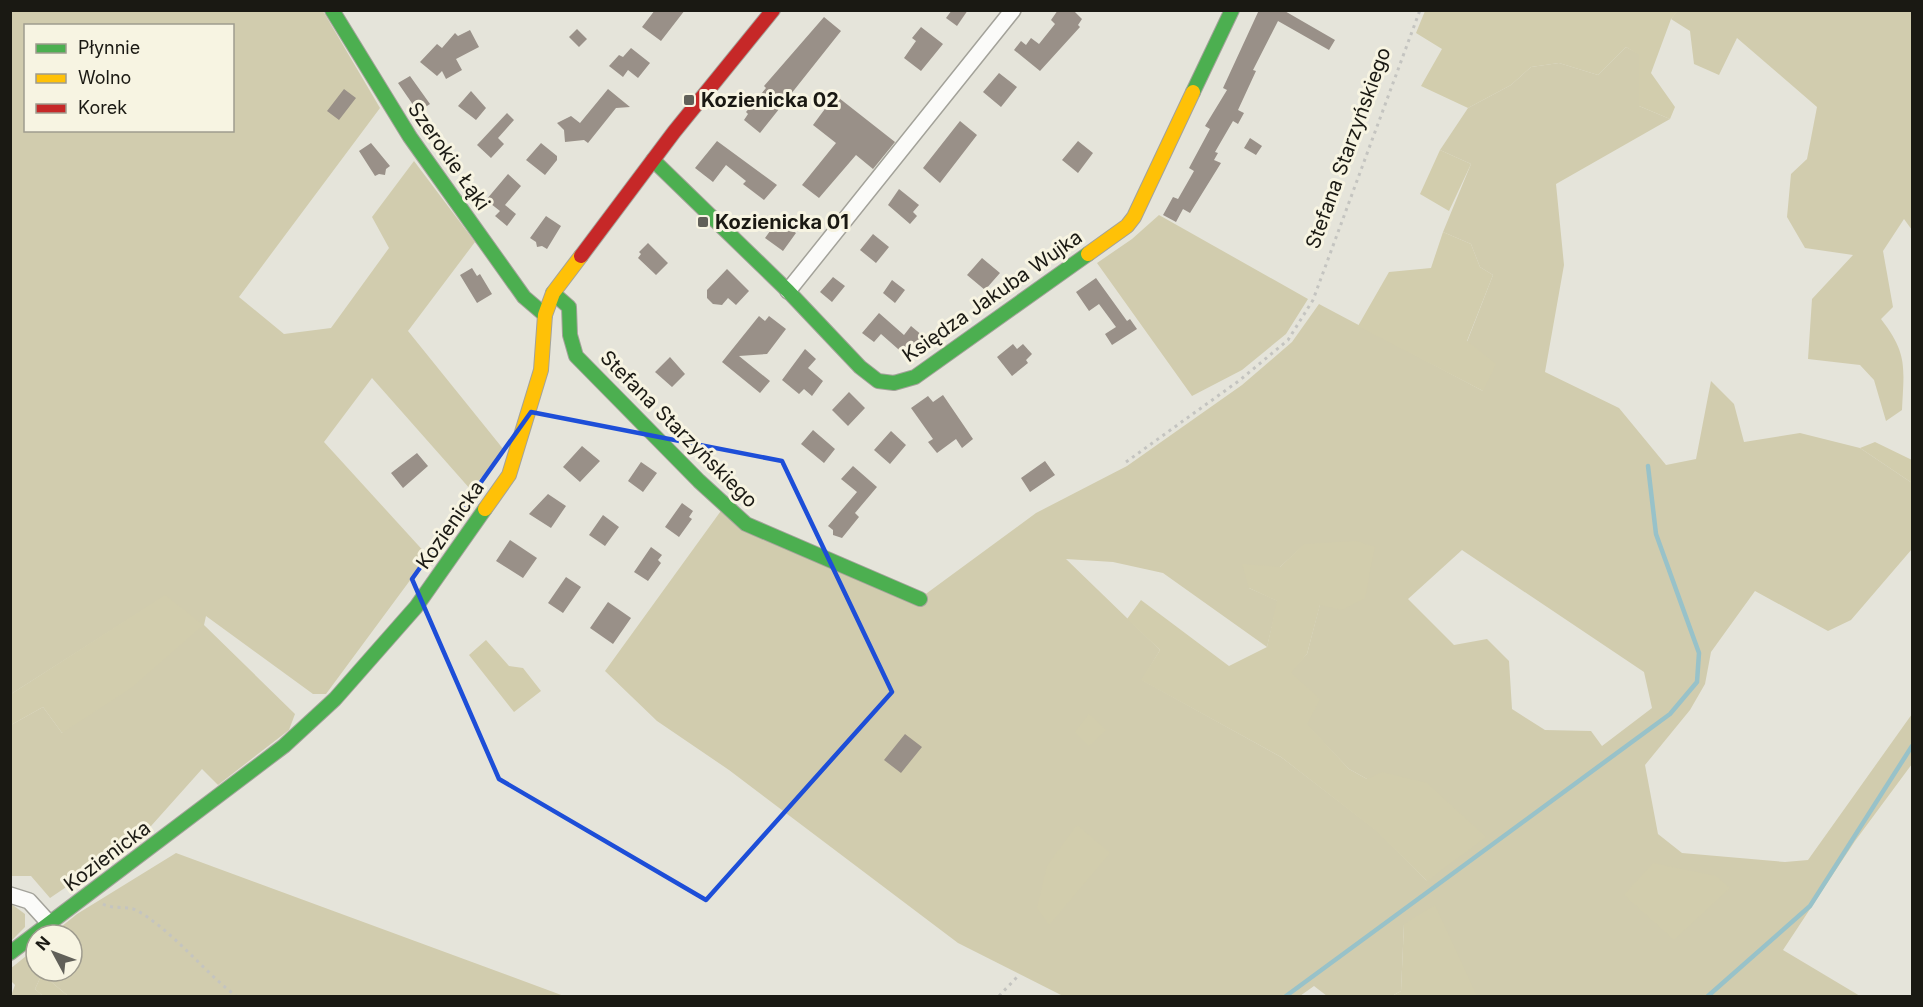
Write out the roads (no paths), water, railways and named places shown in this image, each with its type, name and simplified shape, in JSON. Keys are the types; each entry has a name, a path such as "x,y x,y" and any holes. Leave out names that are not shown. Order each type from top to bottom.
{"street":[{"name":"Szerokie Łąki","path":"332,10 410,137 524,297 545,315"},
{"name":"Kozienicka","path":"50,923 284,746 335,699 416,607 509,475 541,370 545,315 553,293 652,160 773,10"},
{"path":"788,291 1013,10"},
{"name":"Księdza Jakuba Wujka","path":"652,160 788,291 860,367 878,381 894,383 915,377 1127,226 1134,217 1232,10"},
{"name":"Stefana Starzyńskiego","path":"553,293 569,307 570,335 576,356 699,481 741,520 920,599"},
{"path":"10,895 30,901 50,923"},
{"name":"Kozienicka","path":"10,953 24,942"}],"waterway":[{"path":"1286,996 1670,714 1697,682 1699,653 1656,534 1648,466"},
{"path":"1708,996 1810,906 1912,746"}],"place":[{"name":"Kozienicka 02","path":"689,100"},
{"name":"Kozienicka 01","path":"703,222"}]}
